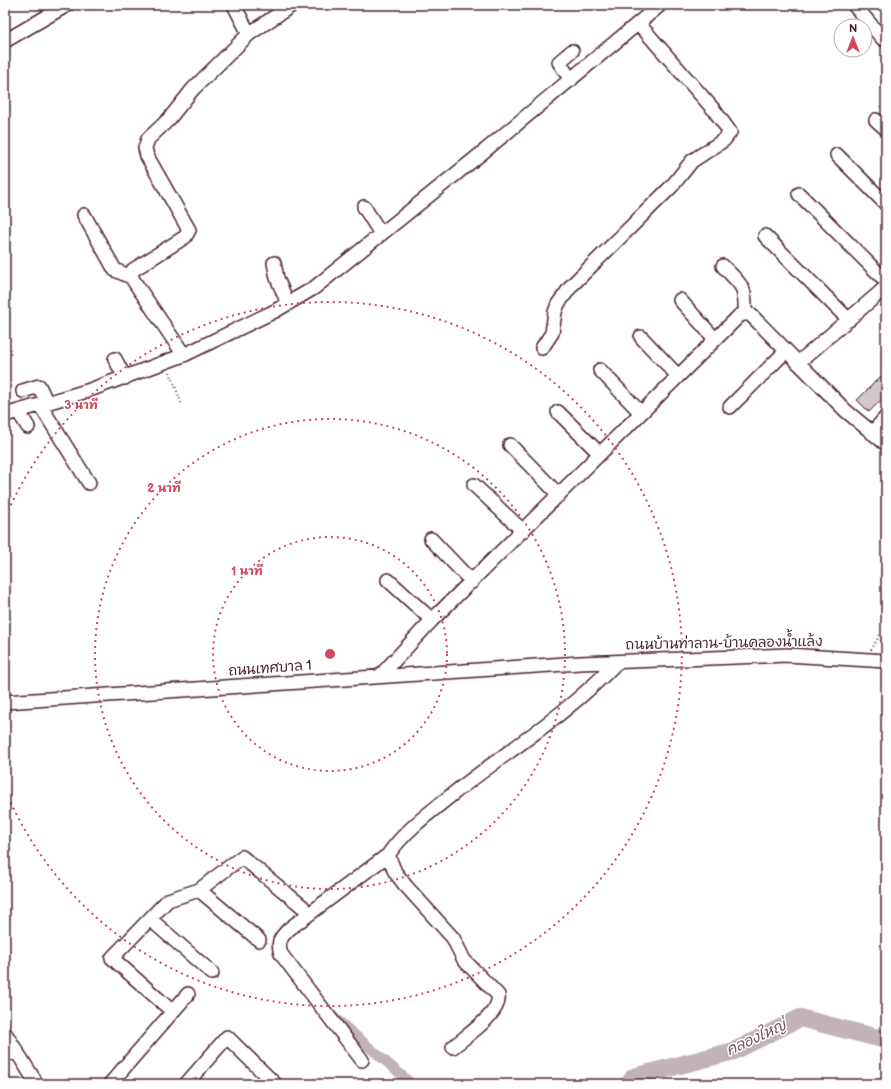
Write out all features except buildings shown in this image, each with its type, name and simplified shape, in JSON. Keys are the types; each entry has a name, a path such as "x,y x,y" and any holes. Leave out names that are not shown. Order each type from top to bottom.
{"street":[{"path":"5,41 67,5"},
{"path":"234,5 249,34"},
{"path":"131,277 133,270 185,237 189,230 147,156 145,148 148,139 169,119 193,89 249,34 292,5"},
{"path":"5,415 125,378 167,362 288,304 314,288 571,80 660,5"},
{"path":"854,5 883,39"},
{"path":"542,348 552,333 555,312 568,290 672,186 692,161 724,140 730,132 714,110 639,24"},
{"path":"571,80 558,62 572,51"},
{"path":"876,120 886,130"},
{"path":"838,155 886,204"},
{"path":"799,194 886,281"},
{"path":"364,207 381,234"},
{"path":"84,215 115,270 131,277 184,355"},
{"path":"765,236 849,320"},
{"path":"274,263 277,278 288,304"},
{"path":"723,266 743,288 746,294 745,313"},
{"path":"798,364 886,287"},
{"path":"680,300 715,339"},
{"path":"380,676 432,620 472,582 715,339 739,316 745,313 751,315 834,400 886,444"},
{"path":"641,337 678,376"},
{"path":"730,408 786,351"},
{"path":"115,359 125,378"},
{"path":"600,370 641,413"},
{"path":"22,391 38,386 43,404 89,483"},
{"path":"18,411 28,427"},
{"path":"558,412 600,454"},
{"path":"872,433 886,417"},
{"path":"510,445 559,495"},
{"path":"474,486 523,531"},
{"path":"431,539 472,582"},
{"path":"388,580 432,620"},
{"name":"ถนนบ้านท่าลาน-บ้านคลองน้ำแล้ง","path":"614,662 787,655 886,661"},
{"path":"362,1060 282,954 278,945 280,939 289,929 388,855 404,835 438,806 592,688 614,662"},
{"name":"ถนนเทศบาล 1","path":"5,702 380,676 614,662"},
{"path":"388,855 395,872 453,938 464,960 498,994 499,999 494,1012 453,1047"},
{"path":"173,1012 112,958 168,900 199,890 242,857 303,906"},
{"path":"199,890 259,940"},
{"path":"150,919 212,973"},
{"path":"110,1084 188,994"},
{"path":"5,1033 11,1053 37,1084"},
{"path":"186,1084 227,1037 267,1081"}],"path":[{"path":"167,362 182,405"},
{"path":"865,659 880,635"}],"waterway":[{"path":"333,1016 412,1084"},
{"name":"คลองใหญ่","path":"629,1084 634,1077 734,1051 800,1018 886,1040"}]}
